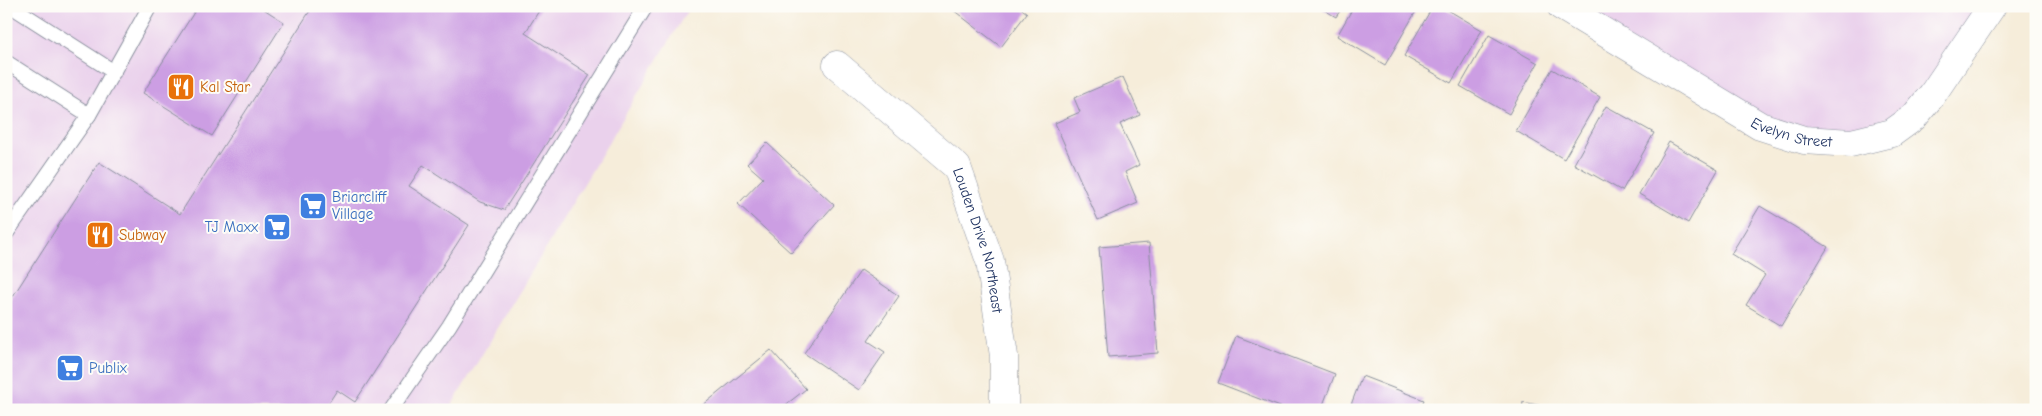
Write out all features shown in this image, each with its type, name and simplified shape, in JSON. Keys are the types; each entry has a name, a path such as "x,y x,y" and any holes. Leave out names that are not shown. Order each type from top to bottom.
{"street":[{"name":"Evelyn Street","path":"1561,6 1760,126 1804,140 1851,142 1892,133 1914,117 1932,96 1992,6"},
{"name":"Louden Drive Northeast","path":"837,65 957,167 990,261 1004,356 1004,410"}],"lane":[{"path":"11,6 114,72"},
{"path":"6,234 90,115 150,6"},
{"path":"391,410 449,326 646,6"},
{"path":"6,62 90,115"}],"shaded area":[{"name":"Briarcliff Village","path":"6,6 690,6 449,410 6,410"},
{"path":"1561,6 1985,6 1905,114 1795,144"}],"building":[{"path":"198,6 259,6 284,22 212,136 143,93"},
{"name":"Briarcliff Village","path":"313,6 542,6 525,33 590,75 504,210 480,202 423,165 409,186 469,225 355,402 337,390 324,410 6,410 6,307 99,162 180,214"},
{"path":"948,6 1018,6 1027,13 1001,47"},
{"path":"1318,6 1343,6 1336,17"},
{"path":"1354,6 1419,6 1385,65 1337,36"},
{"path":"1433,6 1441,6 1482,30 1451,83 1404,56"},
{"path":"1489,35 1538,63 1509,114 1460,86"},
{"path":"1552,69 1600,97 1564,159 1516,131"},
{"path":"1123,77 1140,115 1120,124 1139,165 1125,172 1138,203 1098,220 1055,123 1080,112 1074,98"},
{"path":"1606,106 1654,133 1622,191 1574,164"},
{"path":"1669,142 1718,170 1688,223 1639,194"},
{"path":"767,143 834,205 791,253 738,204 763,178 747,164"},
{"path":"1760,206 1828,247 1781,326 1746,305 1765,275 1731,254"},
{"path":"1149,243 1158,353 1108,357 1099,247"},
{"path":"861,270 899,296 868,341 885,352 859,390 804,353"},
{"path":"1236,336 1335,374 1321,410 1288,410 1218,383"},
{"path":"771,350 806,389 779,410 697,410"},
{"path":"1362,376 1424,400 1421,407 1426,410 1349,410"},
{"path":"1523,402 1557,409 1557,410 1522,410"}],"place":[{"name":"Kal Star","path":"181,87"},
{"name":"Briarcliff Village","path":"313,206"},
{"name":"TJ Maxx","path":"277,227"},
{"name":"Subway","path":"100,235"},
{"name":"Publix","path":"70,368"}]}
